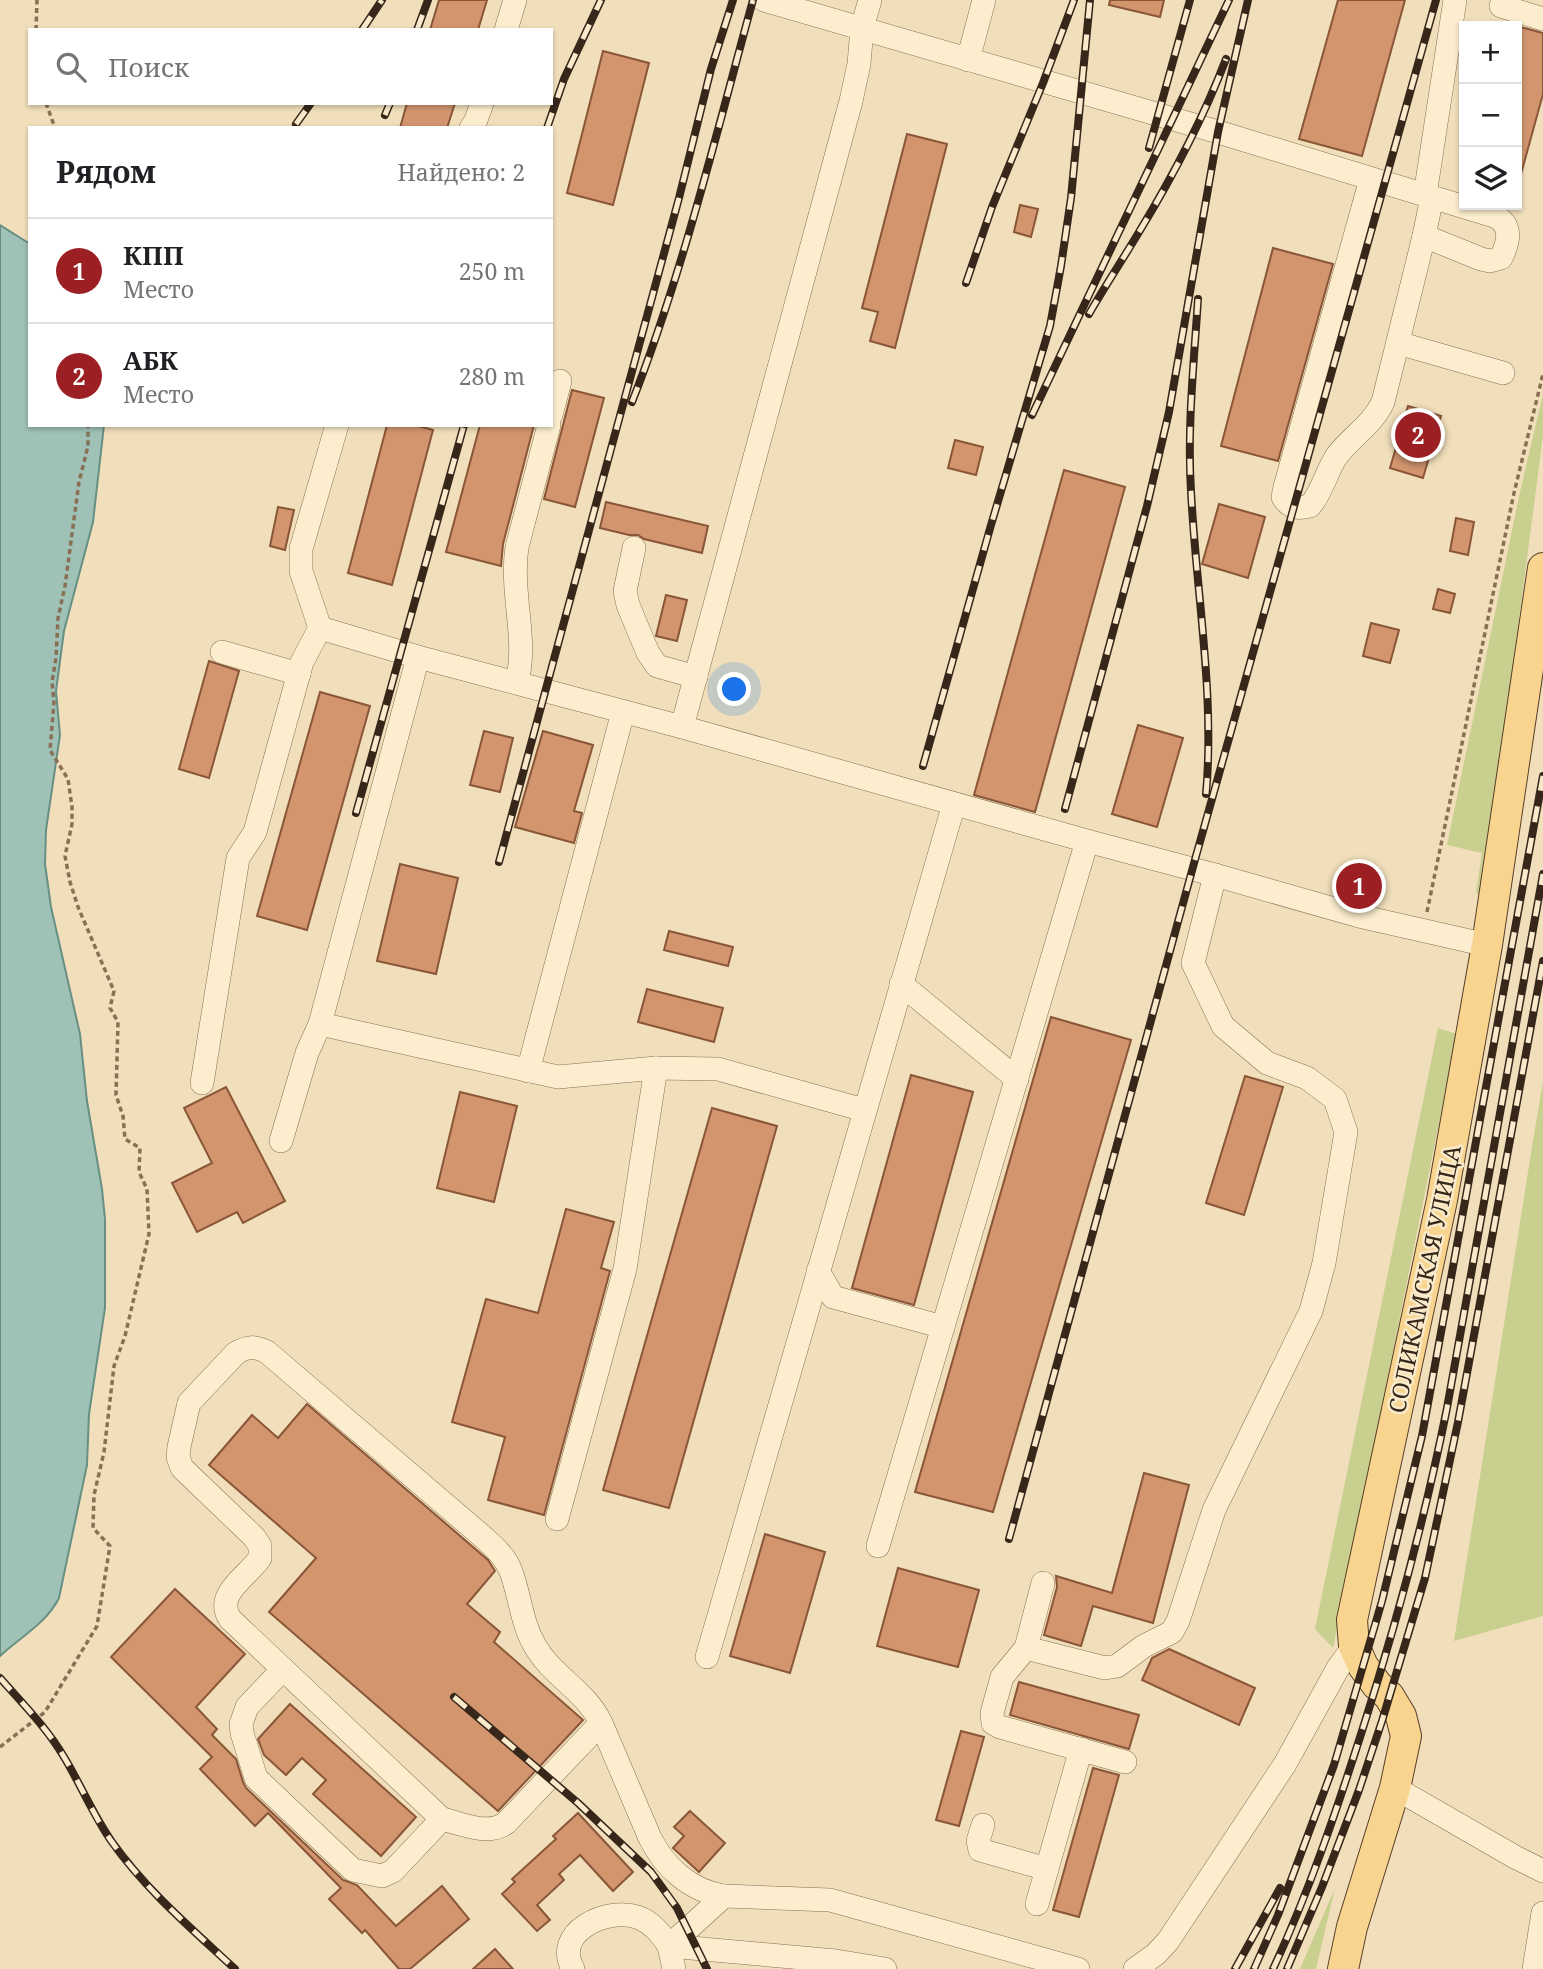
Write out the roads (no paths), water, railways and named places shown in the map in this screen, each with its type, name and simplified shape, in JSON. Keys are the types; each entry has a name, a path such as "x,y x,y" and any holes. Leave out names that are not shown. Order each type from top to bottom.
{"main road":[{"name":"СОЛИКАМСКАЯ УЛИЦА","path":"1343,1969 1352,1927 1395,1788 1406,1736 1401,1716 1389,1696 1363,1666 1354,1646 1352,1620 1442,1200 1488,944 1543,568"}],"street":[{"path":"507,28 515,0"},
{"path":"764,0 1499,218 1507,225 1508,237 1501,258 1490,261 1424,236"},
{"path":"682,727 851,100 859,65 862,29 870,0"},
{"path":"968,60 984,0"},
{"path":"1371,179 1285,487 1283,496 1294,508 1310,506 1342,449 1372,421 1383,402 1424,236 1455,0"},
{"path":"1501,6 1543,19"},
{"path":"472,126 481,105"},
{"path":"1398,342 1503,373"},
{"path":"553,407 560,381"},
{"path":"320,628 301,571 300,559 336,427"},
{"path":"517,682 521,650 514,581 517,547 548,427"},
{"path":"634,548 625,591 628,606 651,660 657,666 696,677"},
{"path":"320,628 1359,916 1488,944"},
{"path":"202,1083 238,858 255,832 299,674 311,642 320,628"},
{"path":"222,652 299,674"},
{"path":"281,1141 307,1053 320,1024 418,657"},
{"path":"528,1071 623,712"},
{"path":"707,1657 954,804"},
{"path":"878,1546 1087,841"},
{"path":"1026,1648 1105,1668 1117,1666 1144,1646 1172,1633 1214,1510 1311,1311 1324,1263 1346,1132 1335,1099 1307,1078 1266,1063 1223,1026 1193,963 1215,875"},
{"path":"901,984 1017,1079"},
{"path":"320,1024 558,1077 656,1068 718,1069 864,1110"},
{"path":"557,1519 625,1269 656,1068"},
{"path":"818,1271 833,1297 943,1327"},
{"path":"601,1723 499,1828 481,1828 442,1819 230,1619 225,1611 229,1592 260,1558 260,1546 254,1537 182,1468 178,1457 179,1447 189,1403 236,1353 256,1347 267,1352 499,1552 509,1567 527,1631 535,1647 546,1662 595,1710 601,1723 656,1850 687,1884 712,1895 830,1900 1078,1969"},
{"path":"1043,1583 1026,1648 1002,1677 992,1713 993,1723 1125,1762"},
{"path":"1135,1969 1156,1954 1168,1941 1284,1763 1338,1668 1354,1646"},
{"path":"283,1669 247,1707 243,1715 242,1733 256,1778 353,1870 376,1876 387,1875 442,1819"},
{"path":"1037,1904 1080,1749"},
{"path":"1395,1788 1543,1871"},
{"path":"983,1825 978,1841 980,1850 1047,1869"},
{"path":"669,1946 724,1896"},
{"path":"1534,1969 1543,1913"},
{"path":"573,1969 567,1955 573,1938 580,1929 608,1916 627,1915 638,1917 659,1931 669,1946 674,1969"},
{"path":"669,1946 836,1961 885,1969"}],"water":[{"path":"0,225 28,243 28,427 104,427 93,522 64,631 56,691 60,735 46,830 45,864 51,907 80,1034 87,1101 102,1189 105,1219 105,1308 89,1414 87,1465 59,1598 40,1623 0,1656"}],"railway":[{"path":"363,28 382,0"},
{"path":"418,28 428,0"},
{"path":"548,126 564,79 601,0"},
{"path":"499,862 679,198 711,69 733,0"},
{"path":"632,402 683,253 753,0"},
{"path":"966,283 992,207 1074,0"},
{"path":"923,766 1050,326 1071,198 1090,0"},
{"path":"1149,148 1190,0"},
{"path":"1032,415 1229,0"},
{"path":"1065,809 1147,506 1169,412 1218,132 1248,0"},
{"path":"1009,1539 1196,856 1436,0"},
{"path":"1089,314 1152,211 1197,125 1226,59"},
{"path":"296,124 310,105"},
{"path":"385,115 389,105"},
{"path":"1198,299 1190,467 1207,680 1206,794"},
{"path":"356,813 463,427"},
{"path":"1254,1969 1278,1915 1334,1765 1382,1601 1422,1436 1543,776"},
{"path":"1273,1969 1310,1881 1342,1792 1387,1651 1419,1531 1447,1408 1543,874"},
{"path":"1287,1969 1359,1790 1425,1578 1458,1422 1543,961"},
{"path":"0,1678 57,1746 99,1821 125,1860 170,1908 235,1969"},
{"path":"454,1697 578,1803 651,1872 677,1908 707,1969"},
{"path":"1235,1969 1280,1888"}],"place":[{"name":"АБК","path":"1418,435"},
{"name":"КПП","path":"1359,886"}]}
